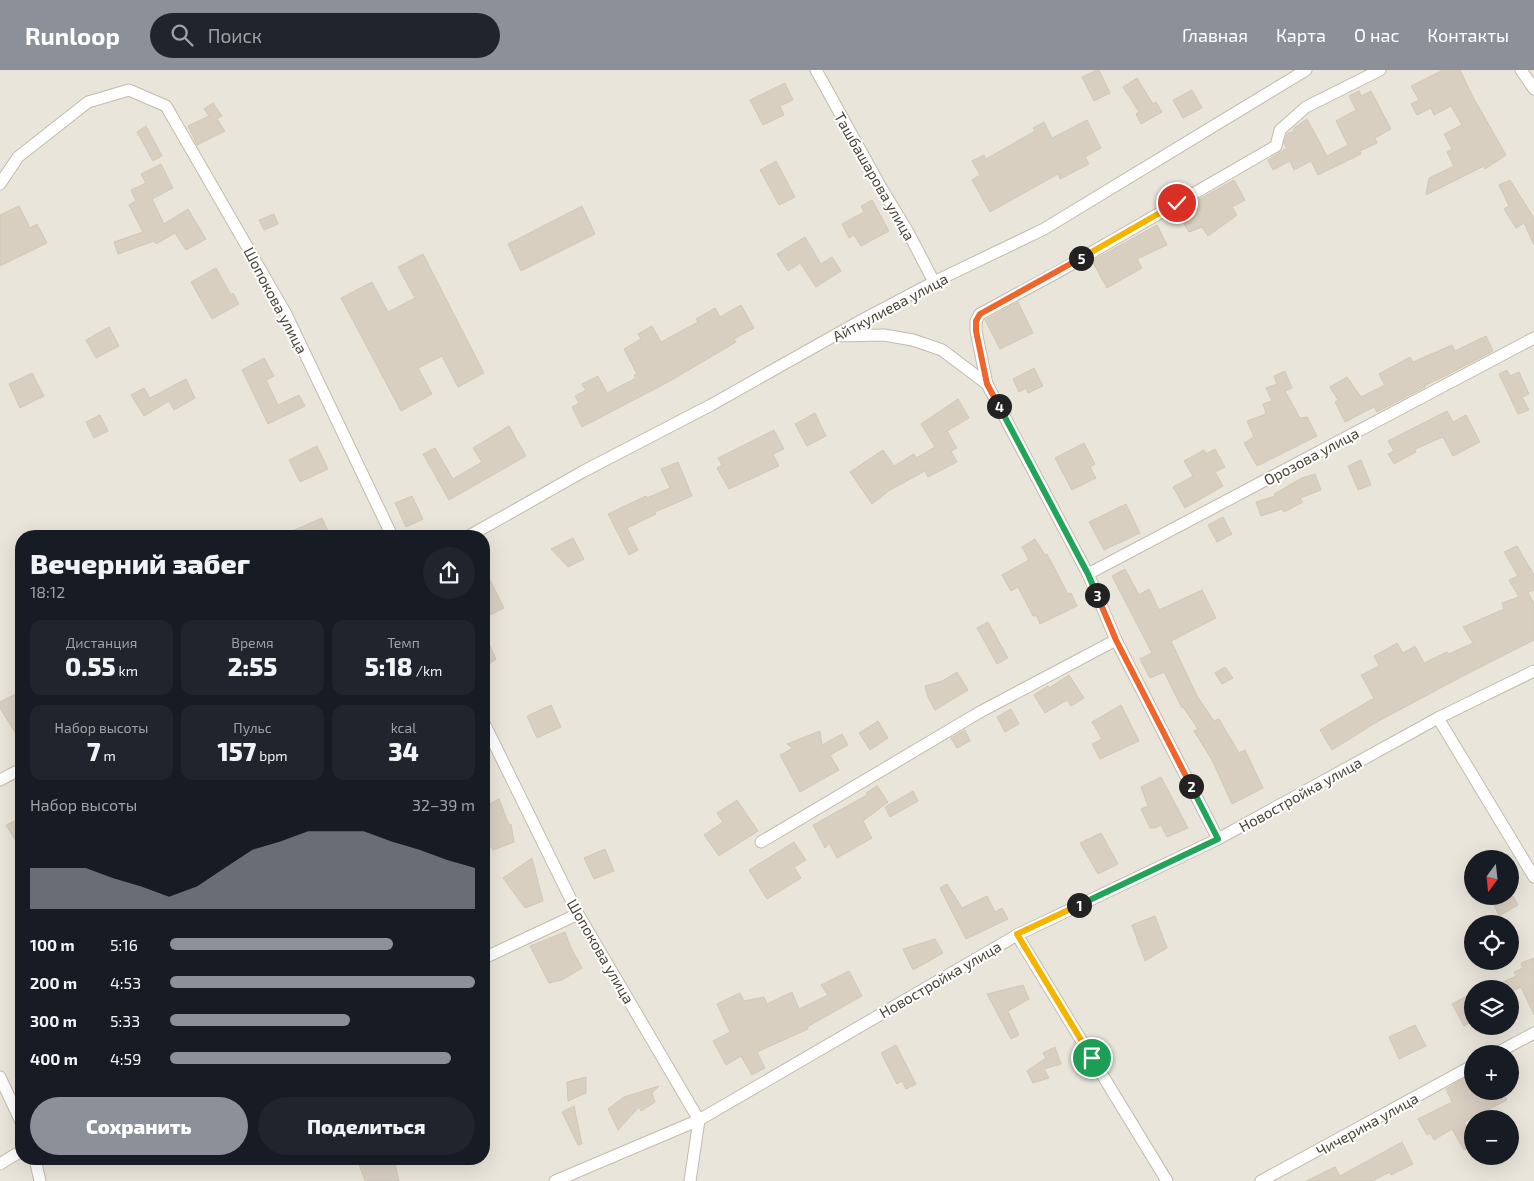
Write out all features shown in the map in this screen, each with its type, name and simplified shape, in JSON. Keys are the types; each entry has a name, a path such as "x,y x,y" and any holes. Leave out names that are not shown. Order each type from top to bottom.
{"street":[{"name":"Ташбашарова улица","path":"816,70 879,184 908,232 934,282"},
{"name":"Айткулиева улица","path":"481,530 584,471 711,405 934,282 1044,229 1306,70"},
{"path":"1218,839 1116,640 1088,574 987,384 976,331 976,321 980,314 1056,274 1276,146 1280,130 1306,107 1380,70"},
{"path":"1521,70 1534,88"},
{"name":"Шопокова улица","path":"0,184 18,157 88,102 129,90 166,106 286,314 389,530"},
{"path":"834,336 884,335 913,340 942,350 987,384"},
{"name":"Орозова улица","path":"1088,574 1534,338"},
{"path":"761,842 980,712 1116,640"},
{"name":"Новостройка улица","path":"555,1181 699,1120 1017,934 1218,839 1438,718 1534,671"},
{"path":"1438,718 1534,877"},
{"name":"Шопокова улица","path":"490,735 578,914 699,1120"},
{"path":"0,780 15,772"},
{"path":"490,955 578,914"},
{"path":"1017,934 1167,1181"},
{"path":"1512,1045 1534,1033"},
{"name":"Чичерина улица","path":"1261,1181 1464,1070"},
{"path":"0,1077 15,1109"},
{"path":"690,1181 699,1120"},
{"path":"0,1164 15,1155"},
{"path":"36,1165 40,1181"}],"shaded area":[{"path":"0,70 1534,70 1534,1181 0,1181"}],"building":[{"path":"1099,70 1110,93 1094,101 1082,77"},
{"path":"1443,70 1460,70 1506,155 1485,169 1484,166 1426,195 1429,178 1454,166 1447,152 1452,149 1444,134 1462,125 1451,106 1434,115 1431,108 1417,115 1411,104 1419,100 1411,86"},
{"path":"1137,78 1153,104 1156,102 1162,112 1141,124 1136,114 1139,112 1123,87"},
{"path":"785,83 793,100 780,106 784,115 763,125 750,100"},
{"path":"1192,90 1202,108 1183,118 1173,100"},
{"path":"1359,91 1361,96 1371,91 1391,129 1375,138 1377,143 1360,151 1361,154 1318,175 1311,161 1294,170 1290,161 1273,170 1268,160 1287,148 1284,143 1287,134 1294,131 1293,129 1307,119 1327,156 1348,145 1336,121 1356,110 1349,96"},
{"path":"213,103 222,116 217,119 225,131 197,145 188,126 209,116 204,109"},
{"path":"1087,120 1101,148 1085,157 1089,164 1060,179 1058,174 990,212 972,180 980,175 972,161 984,155 986,159 1035,131 1033,128 1044,122 1052,138"},
{"path":"146,126 162,156 153,161 137,132"},
{"path":"776,161 795,197 779,205 760,170"},
{"path":"161,164 173,188 152,199 164,224 188,209 206,239 186,250 175,233 156,244 154,241 118,254 114,242 143,232 129,205 136,201 131,190 146,183 141,174"},
{"path":"1234,180 1245,200 1232,207 1237,215 1208,236 1202,227 1189,232 1177,212"},
{"path":"1510,180 1534,218 1534,245 1524,223 1516,228 1504,209 1509,206 1499,185"},
{"path":"872,200 889,231 861,246 854,235 849,238 842,224 864,212 861,206"},
{"path":"19,206 30,228 37,224 47,243 0,266 0,215"},
{"path":"582,206 595,234 521,271 508,244"},
{"path":"274,214 278,224 264,230 259,220"},
{"path":"1157,225 1167,245 1137,259 1142,268 1107,288 1092,261"},
{"path":"805,237 821,264 832,257 841,271 816,287 800,263 788,271 777,254"},
{"path":"423,254 484,373 458,387 442,356 418,368 432,394 401,411 341,298 372,282 388,312 415,298 398,267"},
{"path":"216,268 231,295 233,293 239,304 212,319 191,282"},
{"path":"1018,302 1033,333 1000,349 985,320"},
{"path":"741,305 754,328 734,339 736,342 670,381 582,427 572,407 579,403 575,396 586,390 582,384 598,376 607,393 636,378 634,375 637,374 624,349 641,339 638,334 652,326 661,342 698,322 696,319 715,308 720,317"},
{"path":"109,327 119,346 96,358 86,340"},
{"path":"1486,336 1493,351 1377,412 1374,407 1345,422 1335,402 1338,400 1330,387 1347,377 1361,397 1385,385 1379,374 1410,357 1413,362 1452,345 1455,351"},
{"path":"264,358 274,376 266,380 278,405 299,395 305,406 268,424 242,370"},
{"path":"1034,368 1043,386 1028,393 1026,388 1019,392 1013,379"},
{"path":"1507,370 1510,376 1519,372 1529,394 1522,397 1529,410 1518,414 1499,374"},
{"path":"1285,371 1292,388 1285,391 1300,418 1307,417 1317,436 1257,466 1244,443 1254,437 1247,421 1266,414 1263,404 1272,401 1266,388 1277,384 1274,376"},
{"path":"32,373 44,396 20,408 9,384"},
{"path":"186,379 195,398 174,410 169,401 144,416 131,395 144,388 150,398"},
{"path":"958,399 969,418 947,431 957,448 951,451 957,462 928,477 925,471 890,490 872,504 850,472 883,450 894,466 914,454 916,458 935,447 921,424"},
{"path":"1447,411 1453,422 1466,415 1480,442 1453,456 1443,437 1415,449 1416,452 1394,464 1388,454 1394,451 1388,441"},
{"path":"815,413 826,436 807,446 795,424"},
{"path":"100,415 108,431 94,438 86,422"},
{"path":"509,426 526,456 449,500 423,454 435,448 453,479 482,462 473,448"},
{"path":"774,430 784,449 773,454 779,466 729,489 717,468 722,465 718,458"},
{"path":"1084,443 1095,464 1090,467 1096,478 1072,490 1055,458"},
{"path":"317,446 328,469 300,482 289,460"},
{"path":"1215,449 1225,467 1215,472 1223,486 1185,508 1173,487 1193,476 1184,461 1204,450 1206,454"},
{"path":"1361,460 1371,485 1358,490 1348,466"},
{"path":"678,462 692,496 655,512 656,514 627,528 638,550 629,555 608,514 646,496 647,498 670,488 661,469"},
{"path":"1315,474 1321,490 1300,498 1303,502 1284,512 1282,509 1261,516 1256,502 1275,496 1274,494 1302,478"},
{"path":"412,496 423,519 406,527 395,503"},
{"path":"1126,504 1140,533 1104,550 1089,522"},
{"path":"1223,517 1232,534 1217,542 1208,525"},
{"path":"322,518 327,530 295,530"},
{"path":"573,538 584,559 568,567 551,549"},
{"path":"1035,539 1045,555 1047,554 1068,594 1071,593 1077,606 1040,624 1037,616 1033,616 1018,587 1011,591 1002,575 1029,560 1022,547"},
{"path":"1517,546 1534,575 1534,590 1528,592 1534,604 1534,640 1375,723 1332,750 1320,730 1374,698 1361,675 1379,666 1374,656 1397,643 1403,653 1415,646 1424,663 1447,652 1449,654 1473,643 1463,627 1504,609 1502,603 1519,597 1509,580 1518,576 1504,552"},
{"path":"1125,569 1139,595 1149,589 1159,610 1202,590 1216,618 1171,641 1197,696 1214,721 1219,719 1239,753 1245,750 1263,788 1232,804 1212,760 1194,731 1198,729 1182,708 1164,672 1150,678 1140,659 1152,653 1112,576"},
{"path":"490,580 504,608 490,615"},
{"path":"988,622 1008,658 997,664 977,628"},
{"path":"490,646 496,659 490,664"},
{"path":"1225,667 1233,678 1222,684 1215,673"},
{"path":"957,672 968,690 935,710 925,686 942,681"},
{"path":"1069,675 1084,698 1071,706 1067,700 1045,713 1034,695"},
{"path":"15,694 15,732 0,708 0,702"},
{"path":"551,705 561,727 537,738 527,716"},
{"path":"1121,705 1139,741 1100,759 1092,744 1102,739 1092,722"},
{"path":"1011,709 1019,724 1005,732 997,717"},
{"path":"878,721 888,738 870,750 859,733"},
{"path":"965,730 970,741 957,748 951,738"},
{"path":"820,731 822,745 842,734 848,745 830,755 839,770 800,792 780,755 793,748 787,744"},
{"path":"1161,777 1188,828 1167,837 1161,825 1150,828 1141,809 1148,806 1141,787"},
{"path":"877,786 888,802 863,821 872,838 837,858 829,843 825,848 813,825 867,795 866,793"},
{"path":"913,791 918,801 890,817 885,807"},
{"path":"499,799 509,825 511,824 514,842 493,850 490,845 490,804"},
{"path":"737,800 758,831 719,856 704,835 723,822 717,813"},
{"path":"15,821 15,839 6,825"},
{"path":"1101,833 1118,864 1098,874 1080,843"},
{"path":"794,842 806,860 794,867 801,878 767,899 749,870"},
{"path":"605,849 614,871 594,879 584,858"},
{"path":"532,858 543,901 525,908 503,878"},
{"path":"947,884 962,908 987,896 995,912 1002,908 1008,919 966,939 940,888"},
{"path":"1494,905 1518,905 1501,915 1499,915"},
{"path":"1155,916 1167,948 1145,961 1132,925"},
{"path":"565,932 582,968 562,980 549,983 530,946"},
{"path":"935,939 943,953 913,970 903,949"},
{"path":"1534,958 1534,1015 1521,987 1519,988 1519,980 1507,980 1516,976 1514,972 1523,968 1521,963"},
{"path":"849,971 862,996 807,1027 808,1029 757,1052 765,1068 752,1075 741,1056 726,1065 713,1041 730,1032 717,1004 740,993 744,1001 764,997 767,1004 792,992 799,1009 828,995 821,985"},
{"path":"1023,985 1029,999 1008,1011 1019,1035 1011,1039 987,994"},
{"path":"1464,998 1464,1026 1452,1004"},
{"path":"1415,1025 1426,1046 1399,1059 1389,1037"},
{"path":"896,1045 916,1084 906,1089 902,1081 897,1084 881,1053"},
{"path":"1055,1047 1061,1064 1044,1069 1049,1078 1033,1083 1027,1071 1046,1058 1043,1053"},
{"path":"586,1077 586,1093 568,1101 567,1082"},
{"path":"1464,1079 1464,1100 1507,1100 1487,1110 1464,1110 1464,1150 1452,1129 1434,1140 1430,1133 1427,1135 1418,1119 1452,1102 1446,1089"},
{"path":"659,1086 652,1093 655,1102 641,1111 639,1107 618,1130 608,1109 624,1097"},
{"path":"574,1106 582,1144 578,1145 562,1112"},
{"path":"1402,1142 1413,1164 1391,1175 1390,1172 1372,1181 1306,1181 1335,1167 1340,1176"},
{"path":"359,1165 395,1165 399,1181 365,1181"}],"route":[{"path":"1092,1058 1017,934 1218,839 1116,640 1088,574 987,384 976,331 976,321 980,314 1056,274 1177,203"}]}
